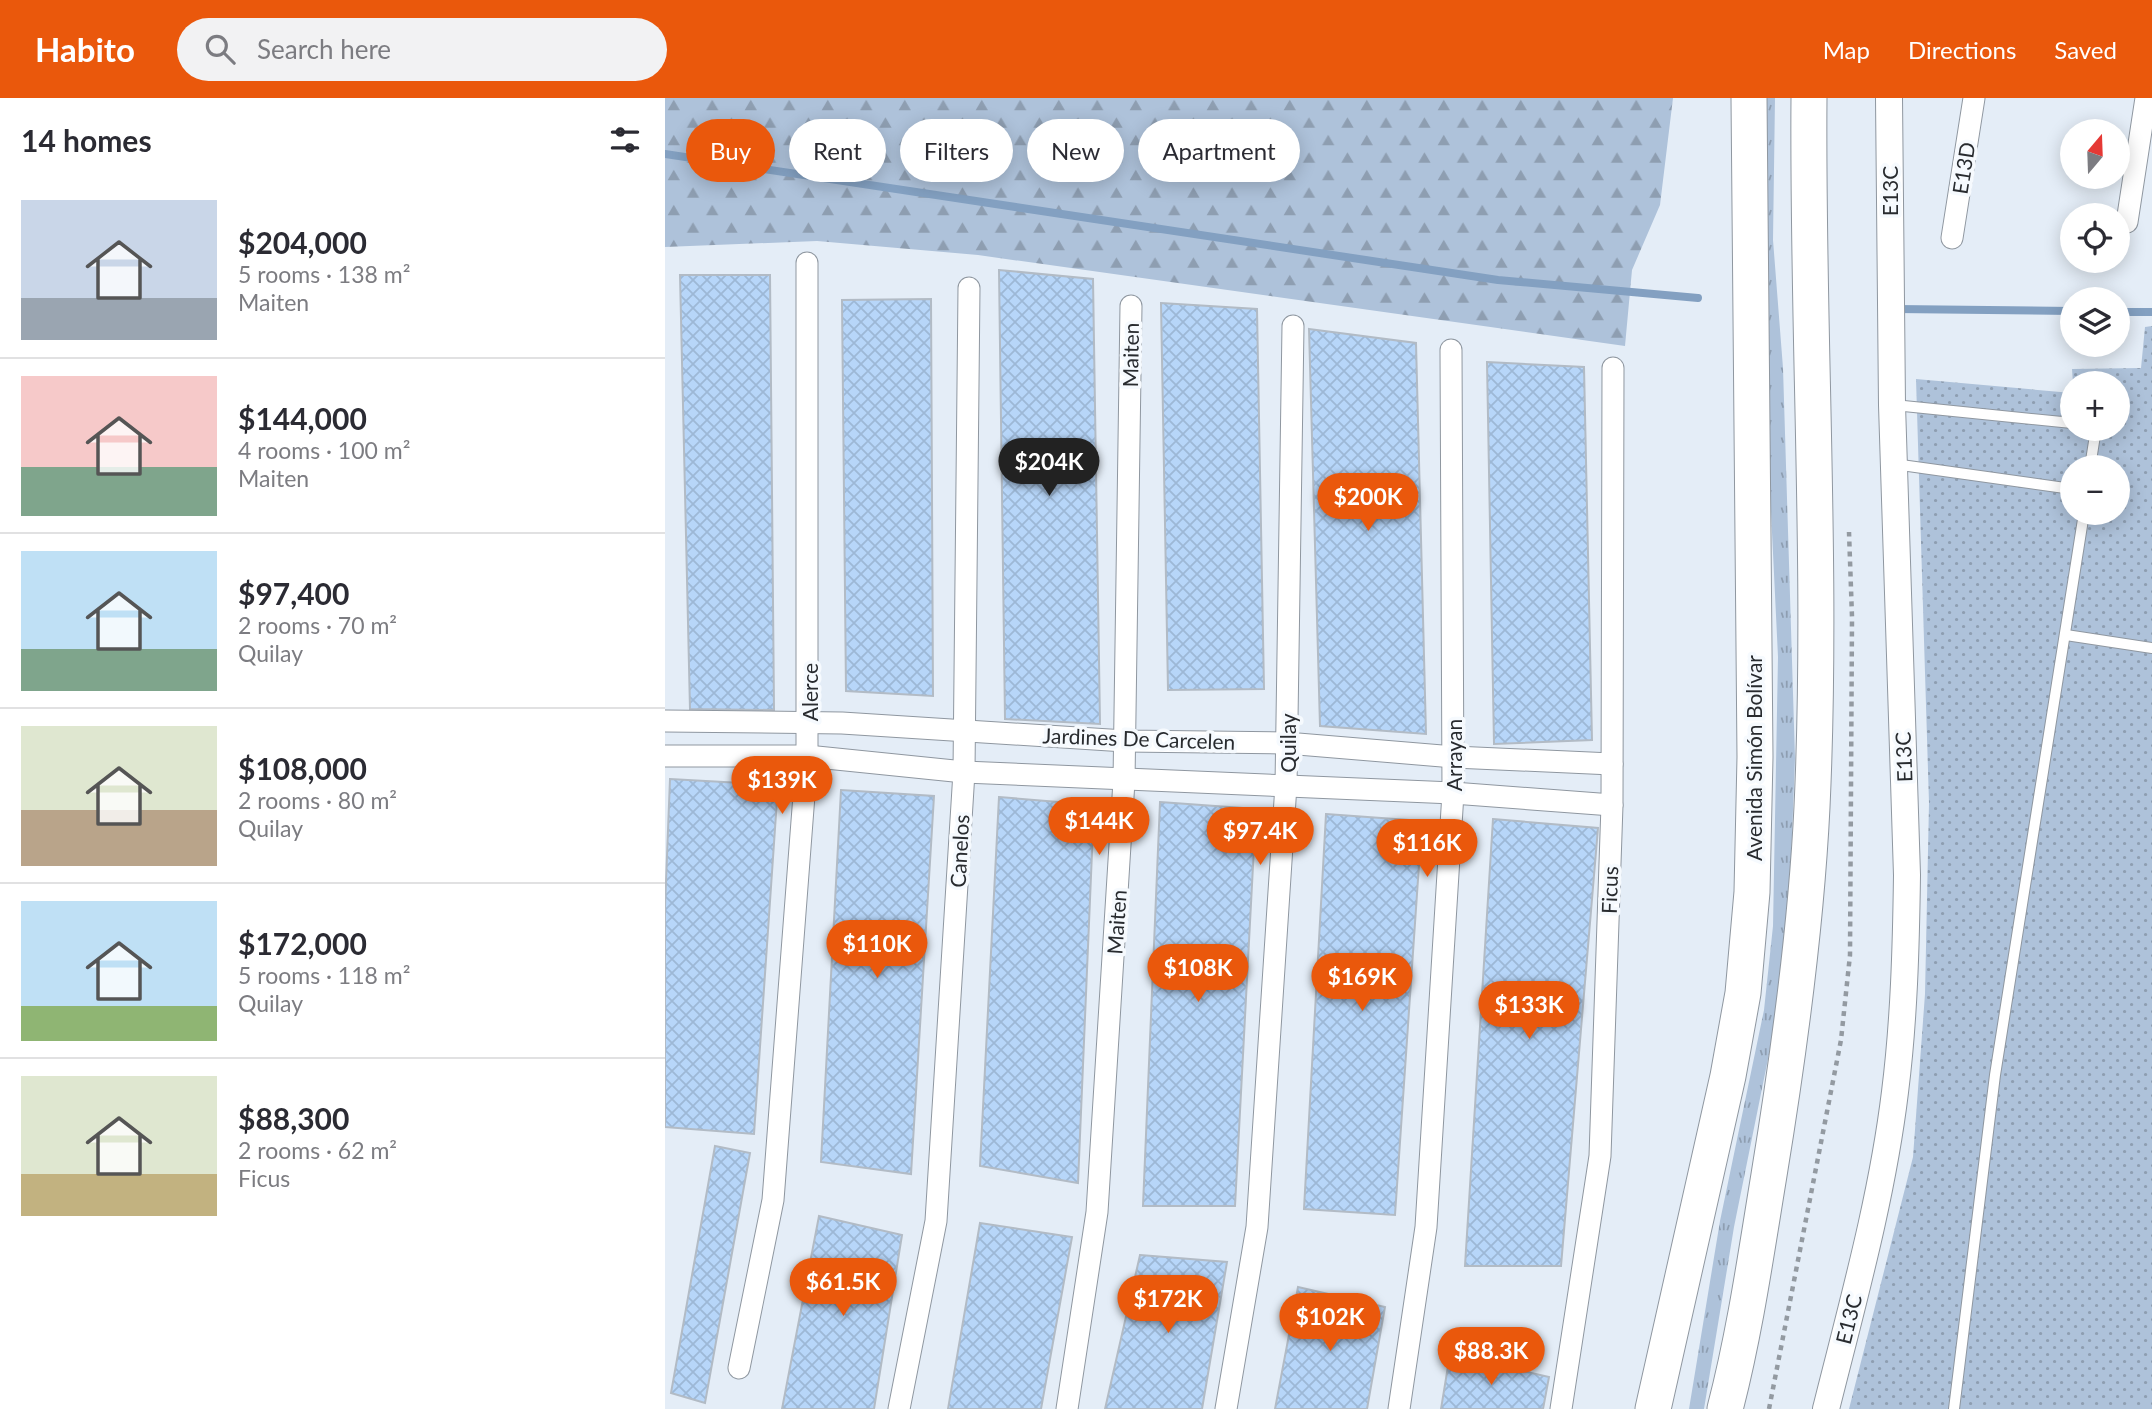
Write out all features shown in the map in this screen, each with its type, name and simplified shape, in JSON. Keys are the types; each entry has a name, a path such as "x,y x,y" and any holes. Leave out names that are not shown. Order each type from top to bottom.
{"highway":[{"name":"Avenida Simón Bolívar","path":"1653,1409 1728,1076 1743,993 1752,892 1755,757 1749,98"},
{"path":"1725,1409 1741,1346 1791,1035 1812,806 1815,588 1809,327 1809,98"}],"street":[{"name":"E13C","path":"1826,1409 1860,1273 1883,1161 1895,1093 1903,989 1906,875 1892,405 1888,98"},
{"name":"E13D","path":"1952,238 1974,98"},
{"path":"2130,203 2146,98"},
{"name":"Alerce","path":"739,1368 773,1200 807,756 807,263"},
{"name":"Canelos","path":"899,1409 936,1221 964,772 969,288"},
{"name":"Maiten","path":"1067,1409 1097,1212 1124,781 1131,306"},
{"name":"Quilay","path":"1226,1409 1257,1227 1286,785 1293,326"},
{"name":"Arrayan","path":"1399,1409 1426,1227 1453,793 1451,350"},
{"name":"Ficus","path":"1561,1409 1600,1156 1612,805 1613,368"},
{"name":"Jardines De Carcelen","path":"665,721 809,723 1125,741 1286,743 1454,757 1612,764"},
{"name":"Jardines De Carcelen","path":"665,756 807,756 964,772 1124,781 1453,793 1612,805"}],"lane":[{"path":"1892,405 2060,422"},
{"path":"1894,464 2060,487"},
{"path":"1954,1409 1995,1075 2082,525"},
{"path":"2066,635 2152,648"}],"green space":[{"path":"665,98 1673,98 1660,205 1632,270 1625,346 978,255 817,241 665,247"},
{"path":"1757,98 1775,98 1773,240 1783,368 1795,758 1787,965 1734,1227 1704,1409 1689,1409 1720,1221 1764,1010 1773,926 1778,657 1764,366"},
{"path":"2152,326 2152,1409 1849,1409 1913,1157 1925,994 1929,803 1916,379 2060,392 2060,441 2130,441 2130,371 2072,369 2141,368 2145,327"}],"building":[{"path":"999,270 1093,279 1100,724 1005,719"},
{"path":"680,275 770,275 774,710 690,709"},
{"path":"931,299 933,696 846,691 842,300"},
{"path":"1161,303 1257,309 1264,689 1168,690"},
{"path":"1309,329 1416,343 1426,734 1320,726"},
{"path":"1487,362 1584,367 1592,740 1494,744"},
{"path":"670,779 778,785 754,1134 665,1127 665,907"},
{"path":"841,790 934,796 911,1174 821,1162"},
{"path":"999,797 1094,805 1078,1183 980,1166"},
{"path":"1160,802 1256,809 1235,1206 1143,1206"},
{"path":"1326,814 1422,821 1395,1215 1304,1209"},
{"path":"1493,819 1598,828 1561,1266 1465,1266"},
{"path":"715,1146 750,1153 705,1403 671,1393"},
{"path":"819,1216 902,1235 874,1409 782,1409"},
{"path":"980,1223 1072,1237 1041,1409 948,1409"},
{"path":"1140,1255 1227,1262 1202,1409 1105,1409"},
{"path":"1298,1287 1385,1307 1367,1409 1275,1409"},
{"path":"1450,1354 1549,1377 1543,1409 1441,1409"}],"waterway":[{"path":"665,154 1498,280 1698,298"},
{"path":"1896,309 2060,311"},
{"path":"2130,312 2152,312"}]}
